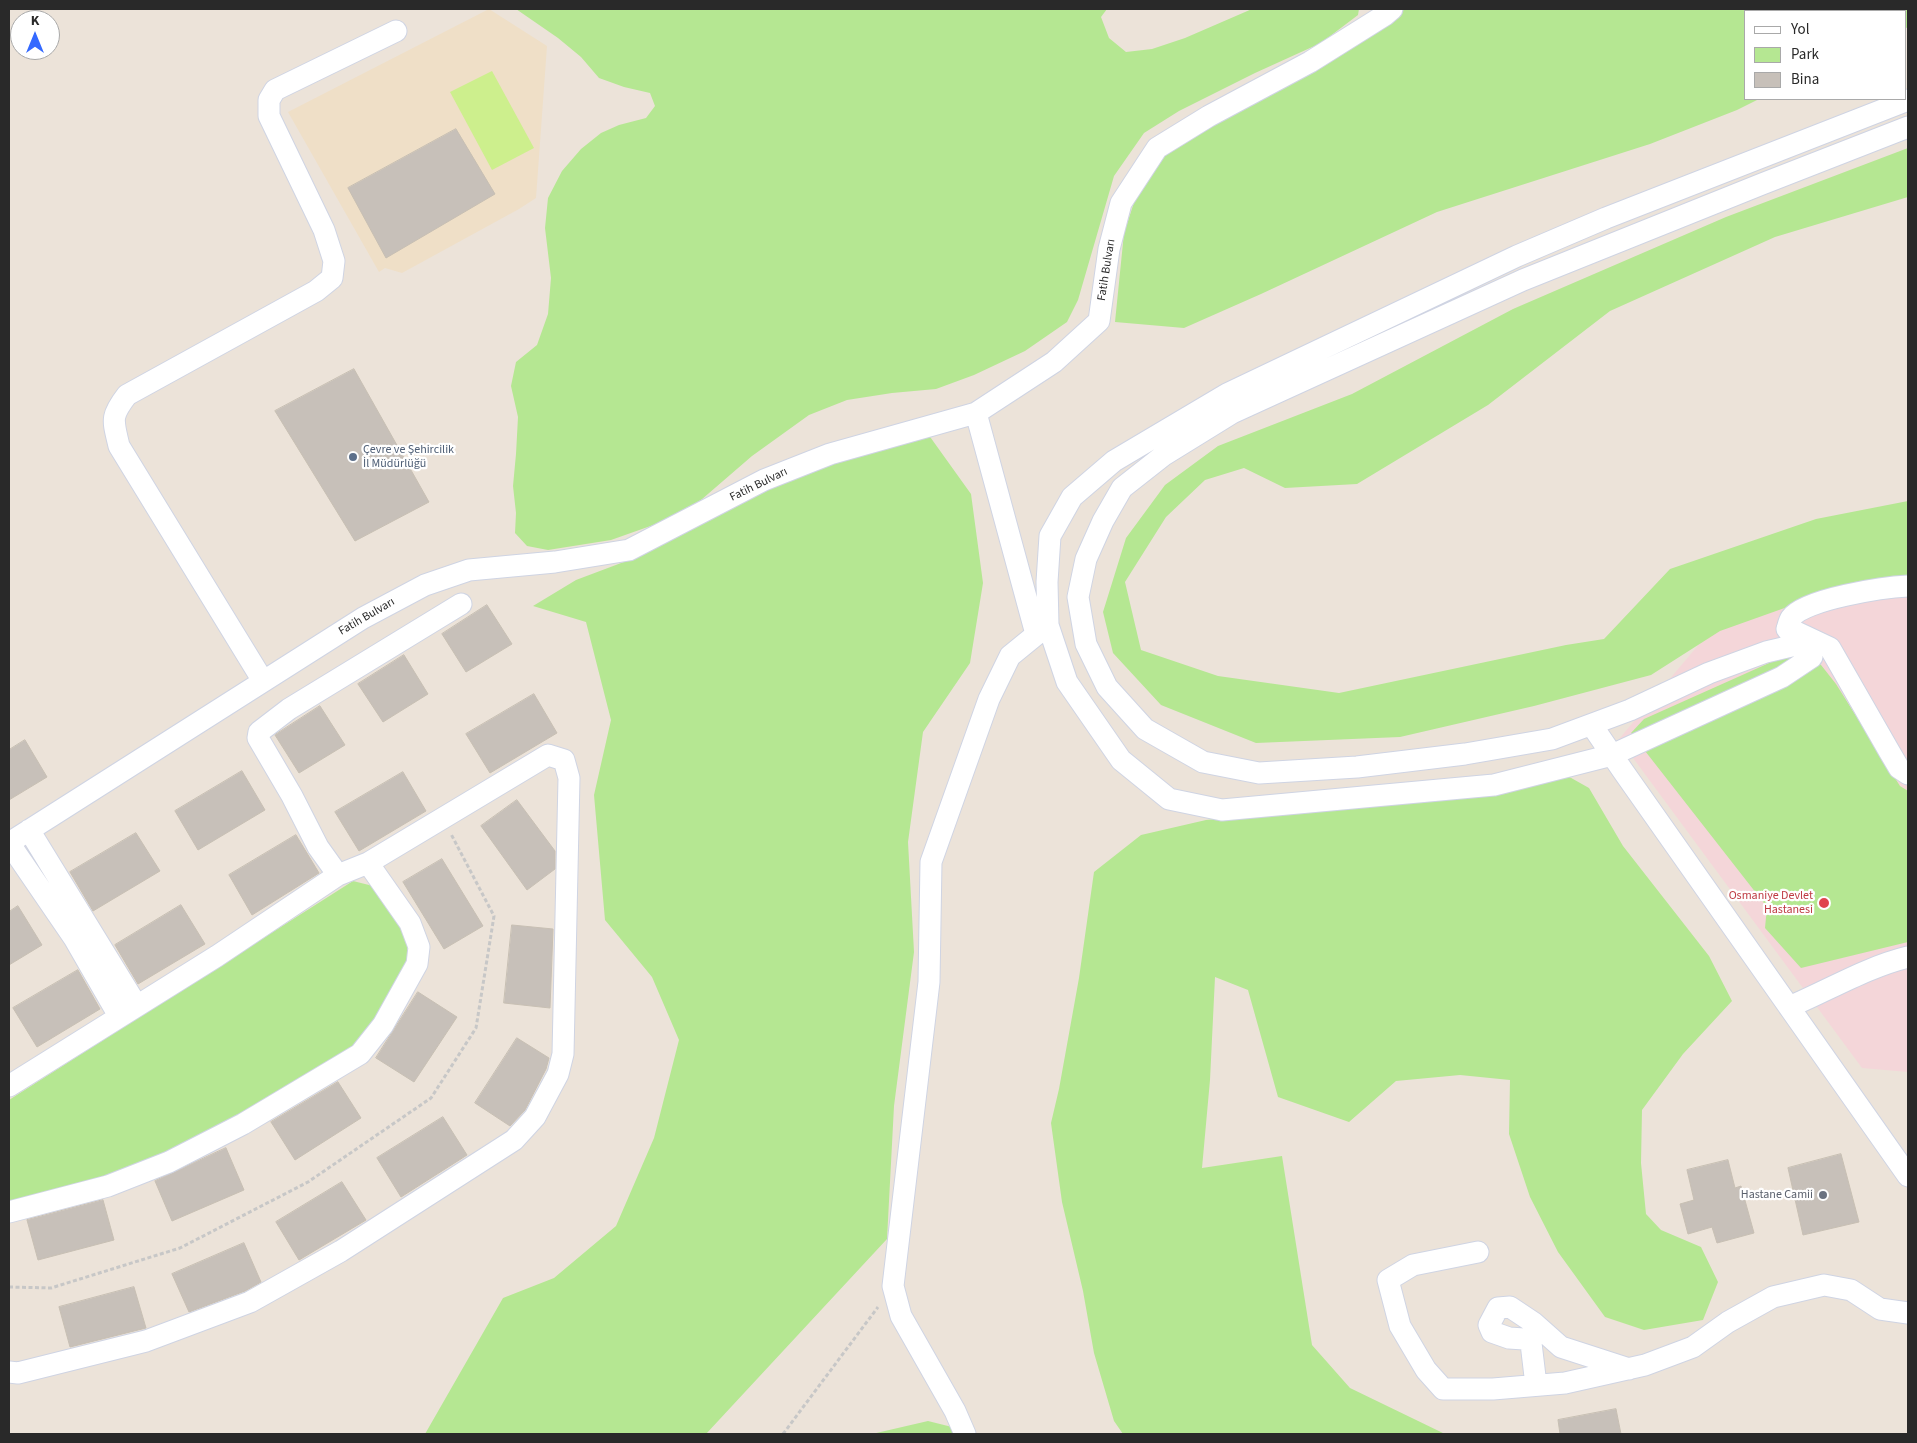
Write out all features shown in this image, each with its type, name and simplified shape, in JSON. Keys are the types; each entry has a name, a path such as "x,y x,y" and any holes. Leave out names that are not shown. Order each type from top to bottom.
{"street":[{"name":"Fatih Bulvarı","path":"9,843 364,618 425,585 469,570 555,562 628,550 764,480 821,457 976,413 1054,362 1099,321 1109,248 1121,203 1157,148 1209,116 1310,62 1385,16 1392,9"},
{"path":"263,682 119,446 114,424 115,411 127,395 316,291 332,278 334,261 324,230 270,116 270,100 275,90 396,31"},
{"path":"965,1434 955,1410 901,1316 893,1286 929,982 931,862 989,699 1010,656 1042,630 1050,536 1072,497 1114,461 1227,394 1517,256 1606,218 1908,100"},
{"path":"1787,629 1800,644 1766,652 1709,673 1630,710 1552,739 1465,754 1357,767 1259,773 1204,762 1145,729 1107,687 1086,644 1078,597 1086,559 1103,521 1122,488 1164,455 1232,413 1532,277 1908,127"},
{"path":"976,413 1042,630 1067,682 1121,760 1169,799 1222,810 1494,785 1612,755 1740,694 1782,677 1812,657 1787,629"},
{"path":"1787,629 1791,617 1812,603 1890,587 1908,586"},
{"path":"338,875 318,847 292,796 258,738 259,732 290,709 461,604"},
{"path":"1787,629 1830,648 1899,754 1899,768 1908,774"},
{"path":"1598,722 1593,727 1612,755 1908,1176"},
{"path":"9,1086 216,956 338,875 368,863 548,755 564,760 569,778 563,1054 558,1074 535,1116 514,1140 341,1251 250,1302 146,1341 18,1373 9,1372"},
{"path":"30,830 128,1011"},
{"path":"9,843 74,938 128,1011"},
{"path":"9,1212 108,1186 169,1162 243,1124 360,1054 383,1025 417,964 419,947 410,923 368,863"},
{"path":"1789,1007 1823,993 1884,963 1908,957"},
{"path":"1478,1252 1413,1265 1388,1280 1400,1326 1426,1370 1443,1388 1494,1388 1565,1383 1645,1365 1693,1347 1728,1322 1773,1297 1824,1285 1851,1290 1880,1309 1908,1313"},
{"path":"1536,1386 1531,1343 1524,1339 1509,1338 1492,1332 1489,1325 1498,1308 1510,1307 1534,1323 1561,1347 1630,1369"}],"path":[{"path":"9,1287 51,1288 180,1248 308,1182 431,1098 476,1028 494,916 442,819"},
{"path":"783,1434 893,1286"}],"shaded area":[{"path":"489,9 547,46 536,198 402,273 385,268 379,272 288,112"},
{"name":"Osmaniye Devlet Hastanesi","path":"1908,563 1908,1072 1862,1068 1619,739 1722,617"}],"green space":[{"path":"516,9 1107,9 1101,17 1109,38 1126,52 1152,49 1185,38 1252,9 1359,9 1358,15 1321,43 1179,111 1144,133 1114,176 1078,300 1067,322 1025,351 974,375 936,389 847,400 809,415 752,456 701,500 659,523 611,540 548,550 527,546 515,533 516,513 513,486 518,417 511,386 516,362 537,345 548,314 551,278 545,228 548,198 562,171 581,149 601,133 619,125 646,118 655,106 650,93 624,87 599,78 581,57 558,38"},
{"path":"1401,9 1908,9 1907,28 1907,10 1744,10 1744,100 1757,100 1737,110 1650,144 1437,212 1184,328 1115,322 1124,233 1146,166"},
{"path":"492,71 534,148 492,170 450,92"},
{"path":"1908,148 1908,197 1775,237 1610,311 1488,405 1357,484 1285,488 1244,468 1205,480 1166,517 1125,582 1141,650 1218,676 1339,693 1566,645 1604,639 1670,569 1816,519 1908,501 1908,582 1807,600 1720,631 1651,675 1534,706 1400,737 1256,743 1161,705 1113,653 1103,612 1126,538 1165,485 1218,446 1352,394 1513,309 1726,217"},
{"path":"923,427 971,494 983,583 970,663 923,732 908,842 914,952 894,1106 887,1239 706,1434 425,1434 503,1298 554,1278 616,1226 654,1138 679,1040 652,977 605,920 594,795 611,720 586,622 533,606 576,580 645,554 823,446"},
{"path":"1810,651 1836,684 1900,786 1908,791 1908,942 1801,968 1765,928 1767,907 1631,733 1644,719 1787,655"},
{"path":"1557,770 1589,788 1623,846 1709,956 1732,1001 1683,1054 1642,1110 1641,1163 1646,1214 1661,1230 1701,1247 1718,1282 1703,1320 1644,1330 1605,1317 1558,1252 1530,1197 1509,1134 1510,1080 1460,1075 1396,1081 1349,1122 1278,1097 1248,990 1215,977 1210,1080 1202,1168 1282,1156 1312,1345 1350,1388 1445,1434 1123,1434 1114,1421 1094,1353 1083,1291 1062,1202 1051,1123 1079,978 1094,872 1141,835 1206,820 1328,808"},
{"path":"353,881 373,886 407,937 407,969 362,1042 256,1111 188,1144 105,1176 9,1207 9,1100"},
{"path":"928,1421 980,1434 872,1434"}],"building":[{"path":"456,129 495,194 386,258 348,188"},
{"name":"Çevre ve Şehircilik İl Müdürlüğü","path":"354,369 429,502 355,541 275,411"},
{"path":"487,605 512,644 466,672 442,634"},
{"path":"404,655 428,694 383,722 358,684"},
{"path":"534,694 557,733 490,773 466,734"},
{"path":"320,706 345,745 299,773 275,735"},
{"path":"25,740 47,777 9,800 9,750"},
{"path":"242,771 265,810 198,850 175,811"},
{"path":"403,772 426,811 359,851 335,812"},
{"path":"517,800 555,851 555,869 527,890 481,826"},
{"path":"136,833 160,871 93,911 70,872"},
{"path":"296,835 319,873 252,915 229,875"},
{"path":"442,859 483,926 444,949 403,882"},
{"path":"181,905 205,944 138,984 115,945"},
{"path":"18,906 42,945 9,965 9,912"},
{"path":"512,925 553,929 550,1008 504,1003"},
{"path":"78,970 100,1009 37,1047 13,1008"},
{"path":"418,992 457,1017 414,1082 376,1058"},
{"path":"517,1038 549,1058 546,1069 525,1110 510,1126 475,1103"},
{"path":"338,1082 361,1118 295,1160 271,1122"},
{"path":"443,1117 467,1155 401,1197 377,1158"},
{"path":"226,1148 244,1190 172,1221 155,1181"},
{"name":"Hastane Camii","path":"1841,1154 1859,1222 1803,1235 1788,1168"},
{"path":"1728,1160 1735,1188 1741,1186 1754,1233 1717,1243 1712,1227 1688,1234 1680,1204 1694,1200 1687,1170"},
{"path":"342,1182 366,1220 299,1260 276,1222"},
{"path":"103,1200 114,1240 38,1260 27,1220"},
{"path":"244,1243 261,1282 245,1291 189,1312 172,1274"},
{"path":"134,1287 146,1328 70,1347 59,1307"},
{"path":"1616,1409 1621,1434 1560,1434 1558,1420"}],"place":[{"name":"Çevre ve Şehircilik İl Müdürlüğü","path":"353,457"},
{"name":"Osmaniye Devlet Hastanesi","path":"1824,903"},
{"name":"Hastane Camii","path":"1823,1195"}]}
